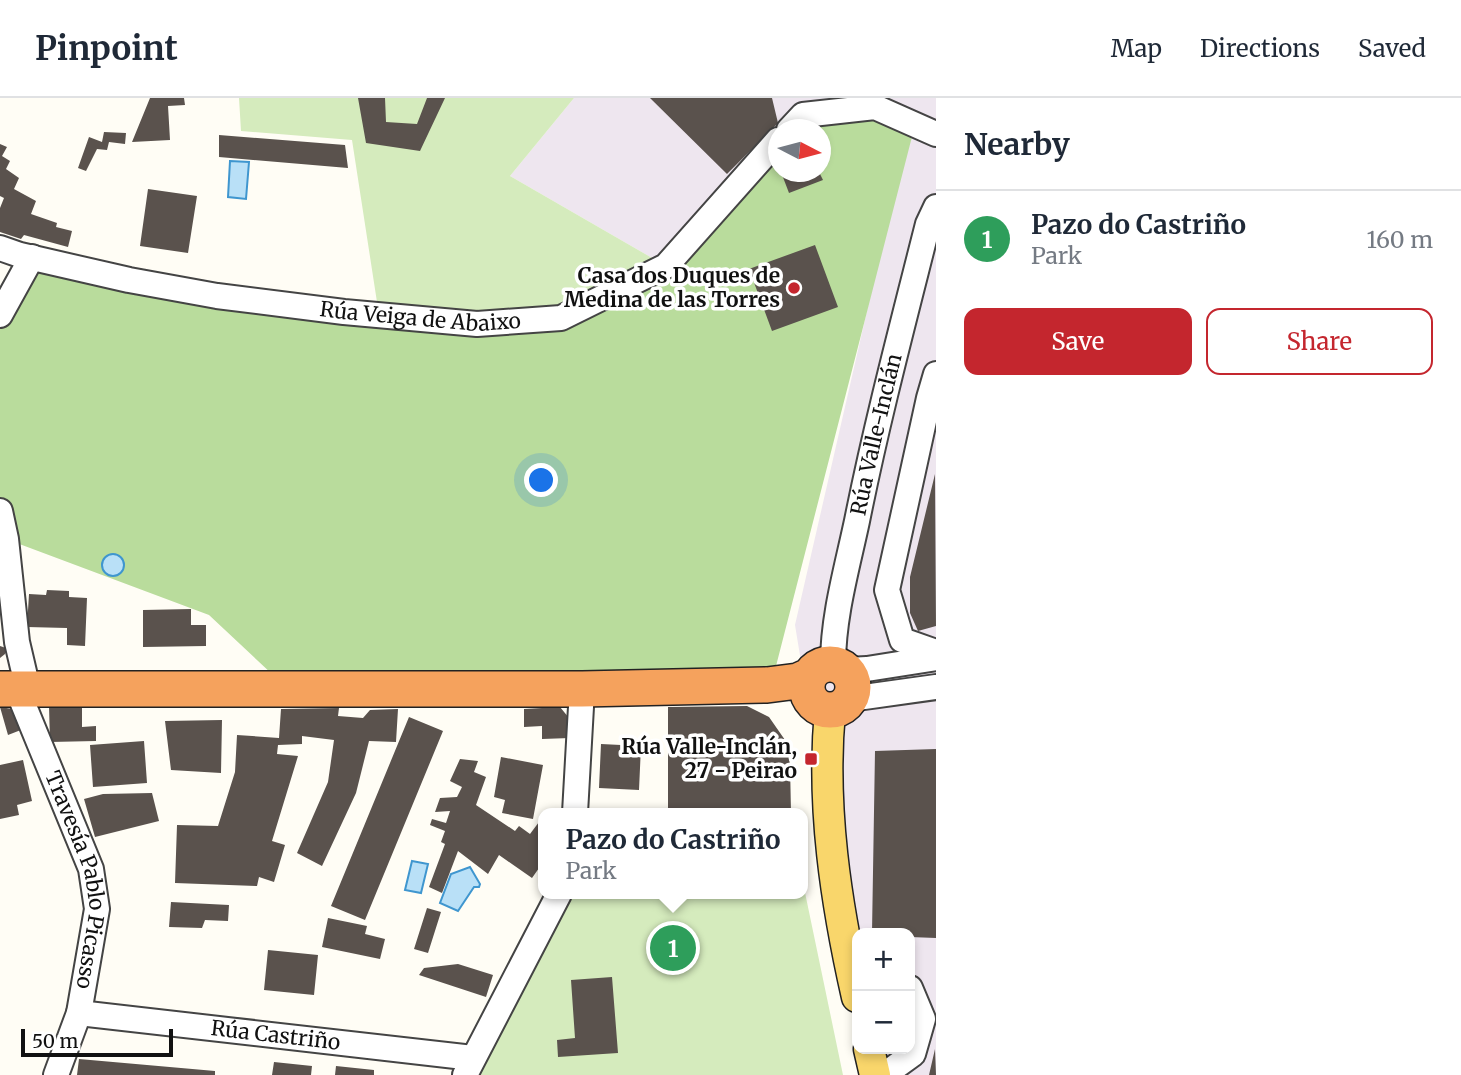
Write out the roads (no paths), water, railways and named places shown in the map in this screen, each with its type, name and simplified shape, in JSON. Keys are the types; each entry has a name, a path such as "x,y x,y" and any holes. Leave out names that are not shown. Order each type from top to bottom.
{"highway":[{"path":"15,689 582,689 788,683 830,687"}],"main road":[{"name":"Rúa Valle-Inclán","path":"830,687 826,751 832,853 852,955"},
{"path":"870,1054 875,1075"}],"street":[{"path":"799,119 803,115 875,107 936,134"},
{"name":"Rúa Veiga de Abaixo","path":"0,248 129,280 217,296 344,312 477,324 561,318 666,265 768,152"},
{"name":"Rúa Valle-Inclán","path":"830,687 835,628 861,502 897,346 928,224 936,206"},
{"path":"0,315 32,257"},
{"path":"936,374 887,590 902,640 936,652"},
{"name":"Travesía Pablo Picasso","path":"0,511 6,539 17,642 15,689 90,869 97,909 79,1013 56,1075"},
{"path":"830,687 867,669 936,658"},
{"path":"830,687 936,687"},
{"path":"575,808 582,689"},
{"path":"469,1066 556,899"},
{"path":"884,1075 913,1054 923,1019 911,991"},
{"name":"Rúa Castriño","path":"79,1013 469,1066"}],"water":[{"path":"230,161 249,162 246,199 228,197"},
{"path":"113,554 121,557 124,565 121,573 113,576 105,573 102,565 105,557"},
{"path":"412,861 428,864 421,893 405,890"},
{"path":"470,867 480,884 479,887 474,887 458,911 440,903 451,874"}],"place":[{"name":"Casa dos Duques de Medina de las Torres","path":"794,288"},
{"name":"Rúa Valle-Inclán, 27 - Peirao","path":"811,759"},
{"name":"Pazo do Castriño","path":"673,948"}]}
